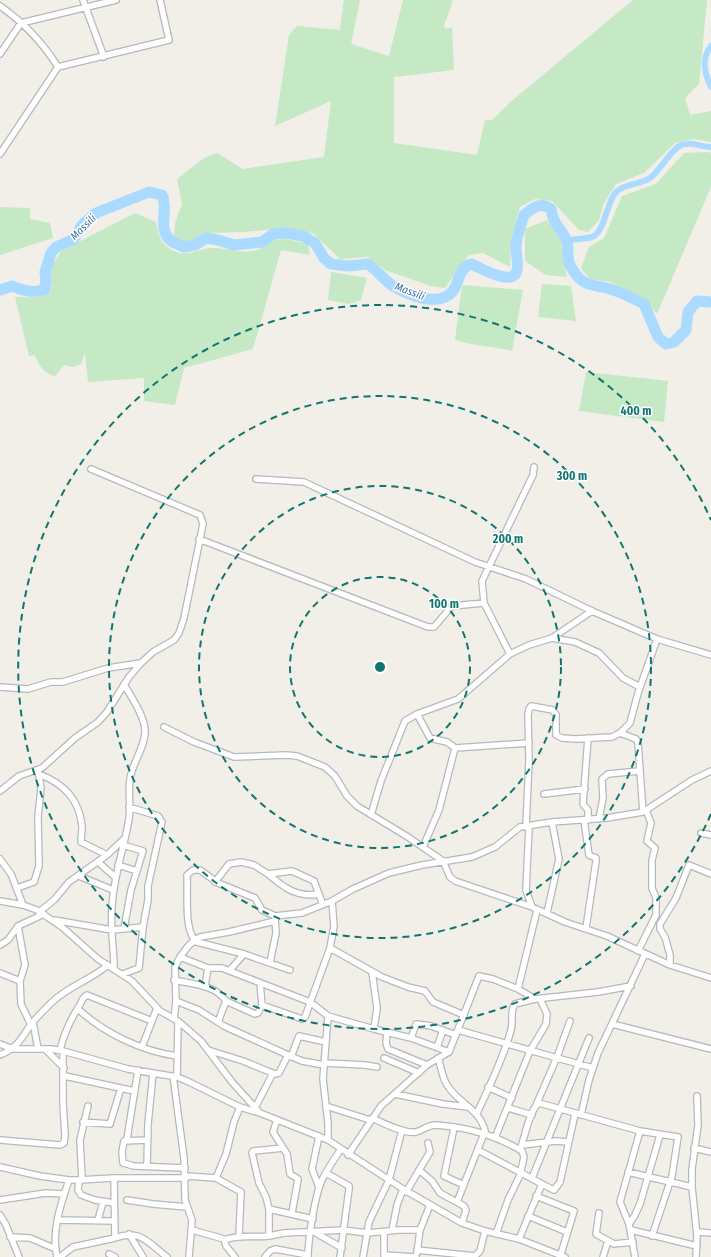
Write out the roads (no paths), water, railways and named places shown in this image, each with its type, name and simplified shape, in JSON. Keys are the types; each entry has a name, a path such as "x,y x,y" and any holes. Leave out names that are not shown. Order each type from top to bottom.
{"street":[{"path":"82,0 86,6 104,57"},
{"path":"0,54 21,23 86,6 116,0"},
{"path":"0,154 58,67 169,40 160,0"},
{"path":"0,6 21,23 42,44 58,67"},
{"path":"510,654 484,603 482,581 533,475 534,467"},
{"path":"0,792 19,776 39,772 75,738 101,720 124,684 141,664 153,652 168,644 179,633 184,618 203,524 200,515 91,469"},
{"path":"256,479 304,482 488,567 526,578 592,611 657,639 711,655"},
{"path":"200,539 428,627 438,625 452,606 484,603"},
{"path":"371,815 381,781 405,721 417,714 458,699 510,654 529,645 552,638 592,611"},
{"path":"552,638 575,642 592,648 599,653 623,678 640,687"},
{"path":"518,989 534,908 526,890 529,709 531,706 553,710 556,715 556,735 559,736 576,739 612,737 620,733 630,723 640,687 657,639"},
{"path":"0,687 28,689 51,682 63,682 108,668 141,664"},
{"path":"111,967 113,890 129,816 128,807 130,778 134,762 144,740 145,730 140,714 124,684"},
{"path":"417,714 430,738 447,742 455,748 529,743"},
{"path":"164,727 199,744 234,757 297,756 325,767 335,776 347,796 358,806 423,847 443,862 450,877 455,881 534,908 565,922 586,928 670,965 711,978"},
{"path":"620,733 637,740 639,771 645,811 651,824 647,840 655,848 652,860 652,888 657,907 656,915 638,951"},
{"path":"586,928 596,861 596,858 589,855 586,820 588,810 583,804 588,738"},
{"path":"423,847 439,810 455,748"},
{"path":"599,819 603,798 602,779 608,774 639,771"},
{"path":"189,1257 192,1218 185,1200 186,1177 175,1077 177,1056 174,980 175,967 180,957 194,940 206,935 229,932 275,918 302,913 332,901 353,889 389,873 443,862 472,858 506,840 516,829 520,827 528,827 552,822 599,819 645,811 692,780 711,771"},
{"path":"39,772 69,792 80,818 81,842 107,855"},
{"path":"17,888 30,885 37,879 39,860 38,817 41,788 39,772"},
{"path":"544,794 585,789"},
{"path":"123,974 139,968 143,927 148,900 148,886 162,822 158,816 128,807"},
{"path":"547,913 559,859 552,822"},
{"path":"701,833 711,835"},
{"path":"0,945 8,940 18,926 42,913 65,886 123,842"},
{"path":"123,842 143,851 127,908 124,929"},
{"path":"0,859 12,874 23,905"},
{"path":"98,862 115,877"},
{"path":"215,882 226,866 231,863 246,862 268,874 291,892 305,895 319,894"},
{"path":"118,865 137,871"},
{"path":"670,965 670,955 666,937 660,929 660,924 676,898 689,865 711,874"},
{"path":"194,940 190,930 187,875 193,870 199,870 215,882 235,892 255,898 262,910 275,918"},
{"path":"268,874 292,871 314,881 323,905"},
{"path":"79,876 113,890"},
{"path":"0,901 23,905 42,913 62,927 98,959 123,974 138,987 157,1008 176,1020 201,1041 232,1082 260,1113"},
{"path":"262,1005 302,1019 310,1002 330,948 334,926 332,901"},
{"path":"270,963 276,933 275,918"},
{"path":"50,919 112,930 143,927"},
{"path":"18,926 25,964 20,981 22,1009 32,1024 38,1049"},
{"path":"194,940 244,954 290,970"},
{"path":"330,948 372,972 395,982 425,991 433,1002 464,1015"},
{"path":"230,970 244,954"},
{"path":"478,1150 554,1190 558,1186 563,1175 568,1142 593,1068 645,954"},
{"path":"180,957 208,968 221,967 230,970 260,984 310,1002 328,1016 411,1038 449,1052"},
{"path":"0,1055 13,1049 21,1041 32,1024 63,993 111,967"},
{"path":"205,986 208,968"},
{"path":"0,972 20,981"},
{"path":"372,972 377,1008 374,1029"},
{"path":"348,1154 381,1106 427,1065 449,1052 479,976 518,989 538,999 548,1020 530,1051 495,1138"},
{"path":"174,980 205,986 219,994 226,1001 255,1014 258,1013 262,1005 260,984"},
{"path":"477,1113 506,1044 512,1026 511,1013 514,1006 518,1002 598,992 631,986"},
{"path":"0,1140 60,1146 63,1144 65,1135 63,1103 65,1076 62,1050 68,1024 83,998 89,995 152,1022"},
{"path":"176,1001 199,1010 218,1022 302,1061 324,1064 365,1065 377,1067"},
{"path":"218,1022 226,1001"},
{"path":"142,1047 157,1008"},
{"path":"78,1009 98,1027 142,1047 177,1056"},
{"path":"328,1016 323,1079 328,1140"},
{"path":"496,1234 506,1204 520,1173 524,1156 521,1148 532,1115 557,1057 570,1021"},
{"path":"411,1038 416,1024 506,1044 593,1068"},
{"path":"612,1024 711,1049"},
{"path":"437,1047 443,1030"},
{"path":"387,1032 386,1043 388,1049 427,1065"},
{"path":"208,1050 249,1063 273,1073 278,1073 299,1036 326,1042"},
{"path":"532,1178 590,1038"},
{"path":"0,1044 13,1049 45,1048 62,1050 138,1070 175,1077 200,1086 240,1107 260,1113 328,1140 405,1191 462,1223 485,1231 519,1239 563,1256 567,1232 574,1211 536,1196"},
{"path":"45,1048 64,1068"},
{"path":"384,1058 419,1073"},
{"path":"438,1058 447,1085 468,1107 477,1113 483,1124 484,1134 457,1202"},
{"path":"127,1139 138,1070"},
{"path":"147,1166 147,1140 153,1073"},
{"path":"255,1108 273,1073"},
{"path":"65,1076 134,1091"},
{"path":"488,1087 512,1098"},
{"path":"83,1122 110,1124 121,1088"},
{"path":"395,1094 443,1104 468,1107"},
{"path":"696,1257 697,1232 692,1187 694,1148 698,1125 697,1096"},
{"path":"537,1103 545,1103 560,1109 640,1131 660,1135 675,1135 678,1137 674,1164 652,1236"},
{"path":"88,1106 83,1122 80,1140 80,1194 114,1204"},
{"path":"326,1106 402,1130 416,1132 432,1125 454,1128 484,1134 521,1148 548,1142 568,1142"},
{"path":"216,1178 226,1154 234,1122 240,1107"},
{"path":"508,1108 532,1115"},
{"path":"277,1120 273,1130 288,1158 290,1173 298,1179 292,1213"},
{"path":"454,1128 444,1176 464,1185"},
{"path":"363,1257 369,1222 389,1180 402,1130"},
{"path":"636,1257 631,1230 620,1202 640,1131"},
{"path":"629,1224 637,1211 660,1135"},
{"path":"319,1136 312,1169 319,1187"},
{"path":"147,1140 127,1139 122,1143 122,1162 129,1166 185,1168"},
{"path":"392,1230 397,1205 430,1152 428,1143"},
{"path":"269,1236 269,1210 266,1197 259,1183 252,1152 283,1148"},
{"path":"694,1148 711,1152"},
{"path":"265,1257 275,1249 308,1256 314,1233 313,1219 319,1187 341,1149"},
{"path":"0,1167 17,1169 35,1175 69,1180 186,1177 216,1178 241,1192 239,1236"},
{"path":"419,1170 432,1180 439,1193 457,1202 466,1209 462,1223"},
{"path":"628,1172 669,1183 692,1187"},
{"path":"326,1173 349,1186 340,1257"},
{"path":"114,1178 115,1238"},
{"path":"60,1256 56,1249 58,1220 69,1180"},
{"path":"519,1239 542,1184"},
{"path":"0,1200 46,1192 64,1194"},
{"path":"127,1200 187,1207"},
{"path":"98,1220 103,1202"},
{"path":"384,1232 384,1255 416,1257 420,1230 430,1205"},
{"path":"269,1210 292,1213 313,1219"},
{"path":"599,1213 596,1234 617,1244 633,1242"},
{"path":"0,1216 19,1257"},
{"path":"528,1216 567,1232"},
{"path":"58,1220 114,1221"},
{"path":"192,1230 226,1240 239,1236 248,1238 284,1233 314,1233 343,1230 367,1234 392,1230 420,1230"},
{"path":"631,1230 697,1246"},
{"path":"417,1250 475,1256 480,1251 485,1231"},
{"path":"697,1232 711,1233"},
{"path":"314,1233 342,1248"},
{"path":"60,1256 73,1247 129,1234 145,1238 167,1257"},
{"path":"129,1234 143,1257"},
{"path":"10,1237 30,1238 56,1249"},
{"path":"226,1240 226,1246 235,1257"},
{"path":"603,1257 608,1240"},
{"path":"60,1256 69,1257"}],"waterway":[{"path":"711,46 705,61 705,71 711,87"},
{"path":"567,240 589,238 596,234 603,223 610,203 616,192 624,187 650,178 673,151 681,145 692,144 711,147"},
{"name":"Massili","path":"0,290 12,286 28,291 44,290 46,281 45,272 51,253 56,247 74,239 82,225 96,213 149,192 162,195 164,200 164,230 166,235 171,241 184,247 195,245 206,238 234,245 262,242 273,234 286,233 303,236 315,243 324,258 331,264 348,266 368,264 393,286 415,296 432,299 440,299 453,291 461,272 471,264 503,277 510,277 514,275 517,270 516,248 518,234 524,215 537,206 544,206 551,209 555,222 566,239 568,245 568,259 570,265 579,278 589,284 617,291 644,304 658,337 666,344 674,342 686,330 688,312 697,301 711,302"}]}
